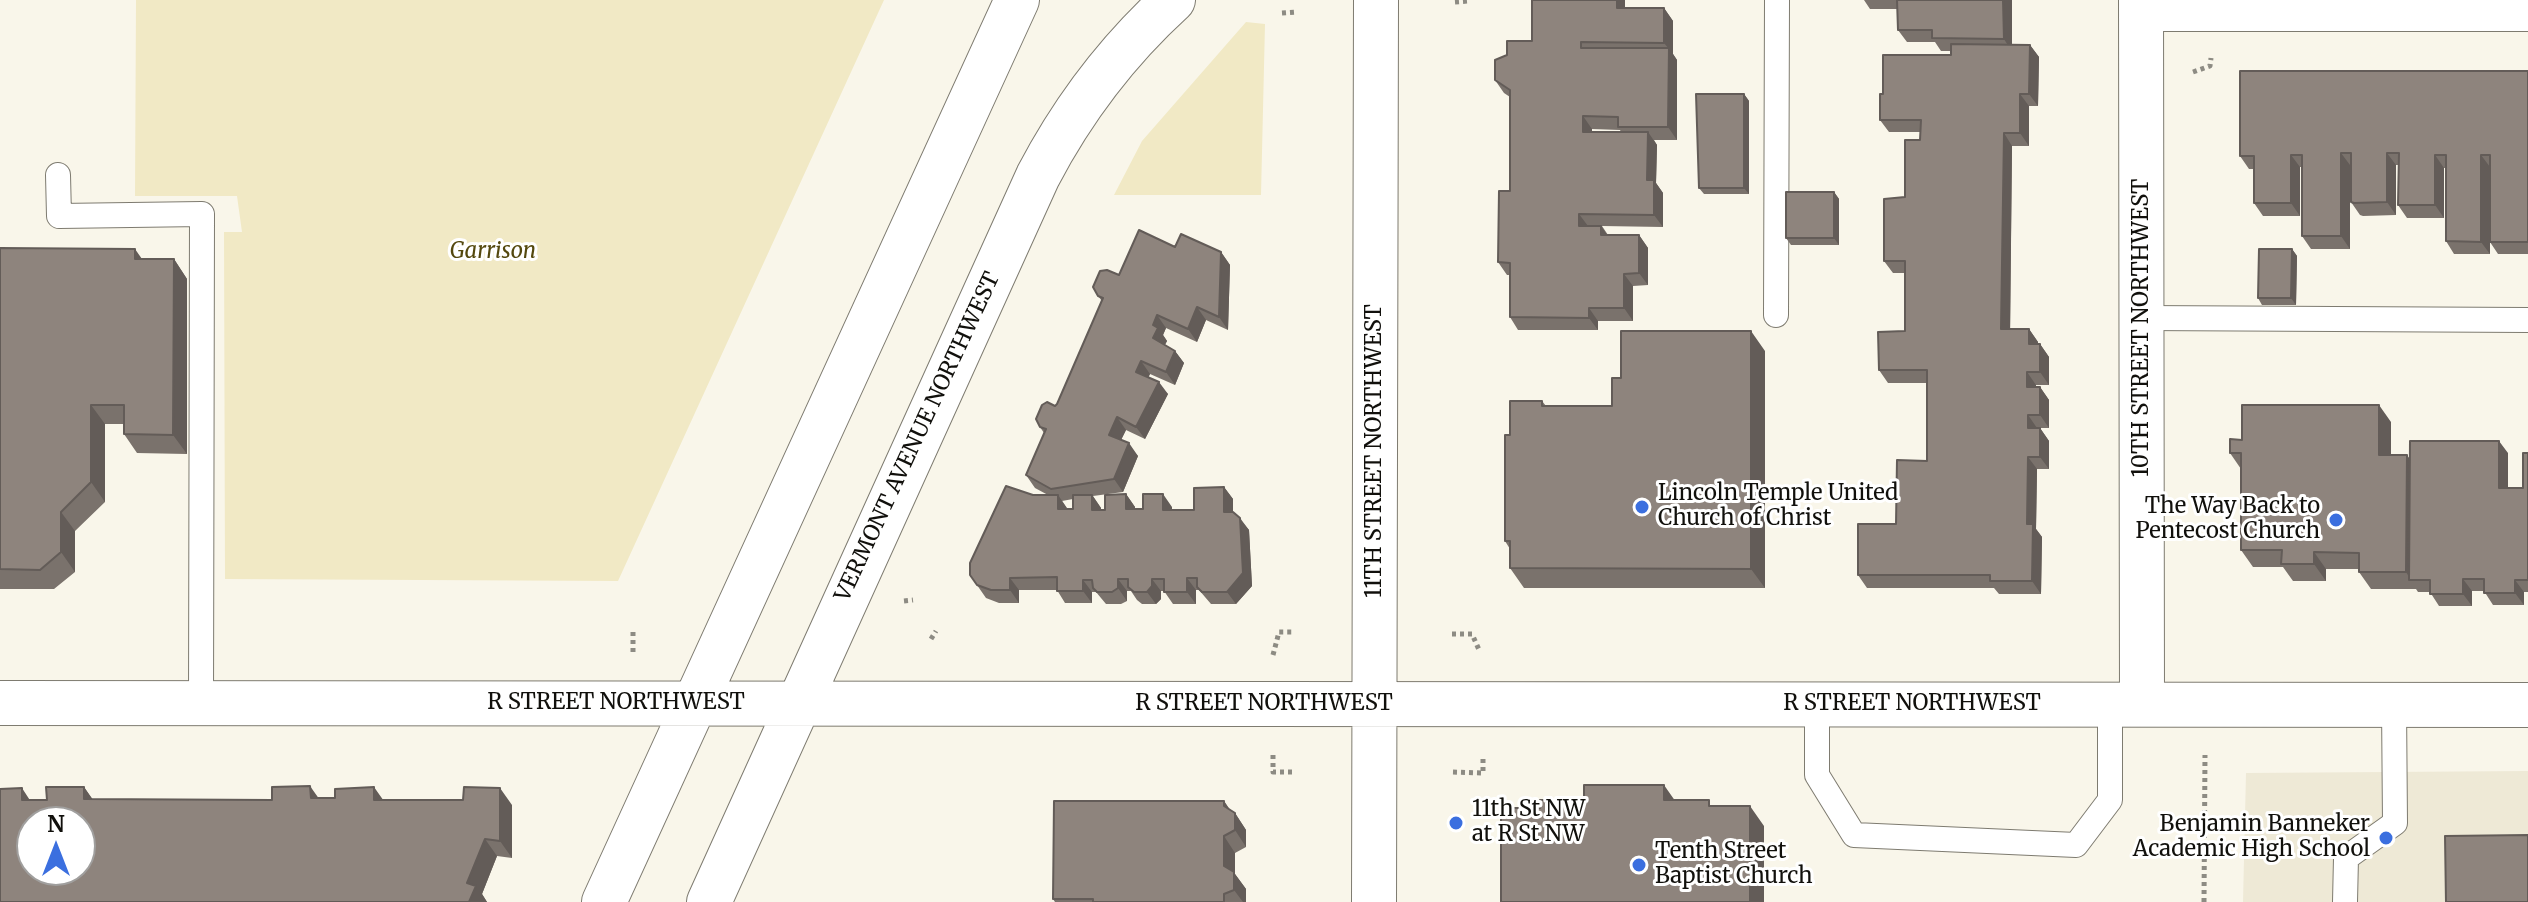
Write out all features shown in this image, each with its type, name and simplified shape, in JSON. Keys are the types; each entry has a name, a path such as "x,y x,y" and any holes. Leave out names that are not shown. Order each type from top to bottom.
{"main road":[{"path":"604,902 1017,0"},
{"name":"VERMONT AVENUE NORTHWEST","path":"709,902 1054,144 1120,52 1173,0"},
{"name":"11TH STREET NORTHWEST","path":"1374,902 1376,0"},
{"path":"2141,4 2528,9"},
{"name":"10TH STREET NORTHWEST","path":"2126,704 2142,318 2141,4"},
{"name":"R STREET NORTHWEST","path":"0,703 2528,705"}],"lane":[{"path":"1776,315 1777,0"},
{"path":"58,175 59,216 202,214 201,703"},
{"path":"2142,318 2528,320"},
{"path":"1817,704 1817,775 1854,835 2076,845 2110,800 2126,704"},
{"path":"2345,902 2346,858 2395,823 2394,705"}],"path":[{"path":"1455,2 1468,1"},
{"path":"1282,13 1296,12"},
{"path":"904,601 913,600"},
{"path":"931,639 936,631"},
{"path":"633,632 633,655"},
{"path":"1272,658 1279,632 1294,632"},
{"path":"1452,634 1472,634 1482,657"},
{"path":"1273,742 1273,772 1294,772"},
{"path":"1453,772 1483,773 1483,753"},
{"path":"2204,902 2205,753"}],"shaded area":[{"name":"Benjamin Banneker Academic High School","path":"2528,771 2528,902 2243,902 2246,773"}],"green space":[{"name":"Garrison","path":"136,0 884,0 618,581 225,579 224,232 242,232 237,196 135,196"},
{"path":"1246,22 1265,24 1261,195 1114,195 1142,141"}],"building":[{"path":"1532,0 1617,0 1617,8 1664,8 1664,43 1581,42 1581,48 1669,48 1668,127 1618,127 1618,117 1583,116 1583,132 1648,132 1647,180 1654,180 1654,215 1579,214 1579,226 1601,226 1601,235 1639,235 1639,273 1624,274 1624,308 1589,308 1589,318 1510,317 1510,263 1498,262 1499,191 1510,191 1510,90 1495,80 1495,60 1507,55 1507,41 1532,41"},
{"path":"1897,0 2003,0 2004,39 1932,38 1932,30 1898,30"},
{"path":"1951,44 2030,45 2029,94 2020,94 2020,133 2004,133 2001,329 2029,329 2029,344 2040,344 2040,372 2027,372 2027,387 2040,387 2040,415 2028,415 2028,428 2040,428 2040,457 2028,457 2027,524 2033,524 2032,581 1990,581 1990,575 1858,575 1858,524 1896,524 1897,460 1927,461 1927,370 1879,370 1878,332 1905,331 1905,261 1884,261 1884,199 1905,197 1905,140 1920,140 1921,120 1880,120 1883,55 1951,55"},
{"path":"2240,71 2528,71 2528,242 2490,242 2490,155 2481,155 2481,242 2446,241 2446,155 2435,155 2435,205 2398,205 2399,153 2387,153 2387,202 2354,203 2351,202 2351,153 2341,153 2341,236 2302,236 2302,155 2291,155 2291,203 2254,203 2254,156 2240,156"},
{"path":"1696,94 1744,94 1744,188 1699,188"},
{"path":"1786,192 1834,192 1834,238 1786,238"},
{"path":"1139,230 1175,247 1181,234 1221,252 1219,317 1197,307 1188,329 1157,315 1153,325 1158,328 1153,338 1175,351 1166,372 1141,361 1136,372 1159,382 1136,427 1117,417 1109,435 1129,443 1114,479 1051,489 1026,475 1046,429 1040,427 1036,419 1042,405 1047,402 1057,404 1103,298 1093,287 1100,271 1107,270 1119,275"},
{"path":"0,248 135,249 135,259 174,259 173,435 124,434 124,405 91,405 91,482 61,512 61,552 40,570 0,569"},
{"path":"2259,249 2292,249 2291,298 2258,298"},
{"name":"Lincoln Temple United Church of Christ","path":"1621,331 1751,331 1751,569 1510,568 1510,541 1505,541 1505,435 1510,435 1510,401 1542,401 1542,406 1612,406 1612,378 1621,378"},
{"name":"The Way Back to Pentecost Church","path":"2242,405 2379,405 2379,455 2407,455 2406,572 2359,572 2359,553 2314,552 2314,564 2281,564 2282,550 2241,550 2241,453 2230,453 2230,439 2242,440"},
{"path":"2410,441 2499,441 2499,488 2523,488 2523,453 2528,453 2528,580 2515,580 2515,593 2484,593 2484,579 2463,579 2463,594 2430,594 2430,580 2409,580"},
{"path":"1006,486 1033,495 1058,495 1058,509 1073,509 1073,495 1092,495 1092,510 1105,510 1105,495 1126,494 1126,509 1143,509 1143,494 1163,494 1163,510 1194,510 1194,488 1224,487 1224,512 1233,512 1240,518 1243,573 1227,592 1202,592 1197,587 1197,578 1187,578 1187,592 1164,592 1164,579 1152,579 1152,586 1147,592 1134,592 1128,587 1128,579 1118,579 1118,588 1112,592 1097,592 1092,580 1083,580 1083,591 1057,591 1057,577 1010,578 1010,590 991,590 977,585 970,575 970,563"},
{"name":"Tenth Street Baptist Church","path":"1584,785 1664,785 1664,800 1709,800 1709,806 1750,806 1750,902 1501,902 1501,808 1540,808 1540,800 1584,800"},
{"path":"310,786 311,798 335,798 335,789 374,787 374,800 463,800 464,787 500,788 500,841 485,839 467,883 476,886 469,902 0,902 0,789 22,788 22,800 47,800 46,787 84,787 84,799 272,800 272,787"},
{"path":"1054,801 1224,801 1224,806 1235,813 1235,830 1224,836 1224,866 1234,872 1234,890 1224,894 1224,902 1053,899"},
{"path":"2528,835 2528,902 2446,902 2445,836"}],"place":[{"name":"Lincoln Temple United Church of Christ","path":"1642,507"},
{"name":"The Way Back to Pentecost Church","path":"2336,520"},
{"name":"11th St NW at R St NW","path":"1456,823"},
{"name":"Benjamin Banneker Academic High School","path":"2386,838"},
{"name":"Tenth Street Baptist Church","path":"1639,865"}]}
